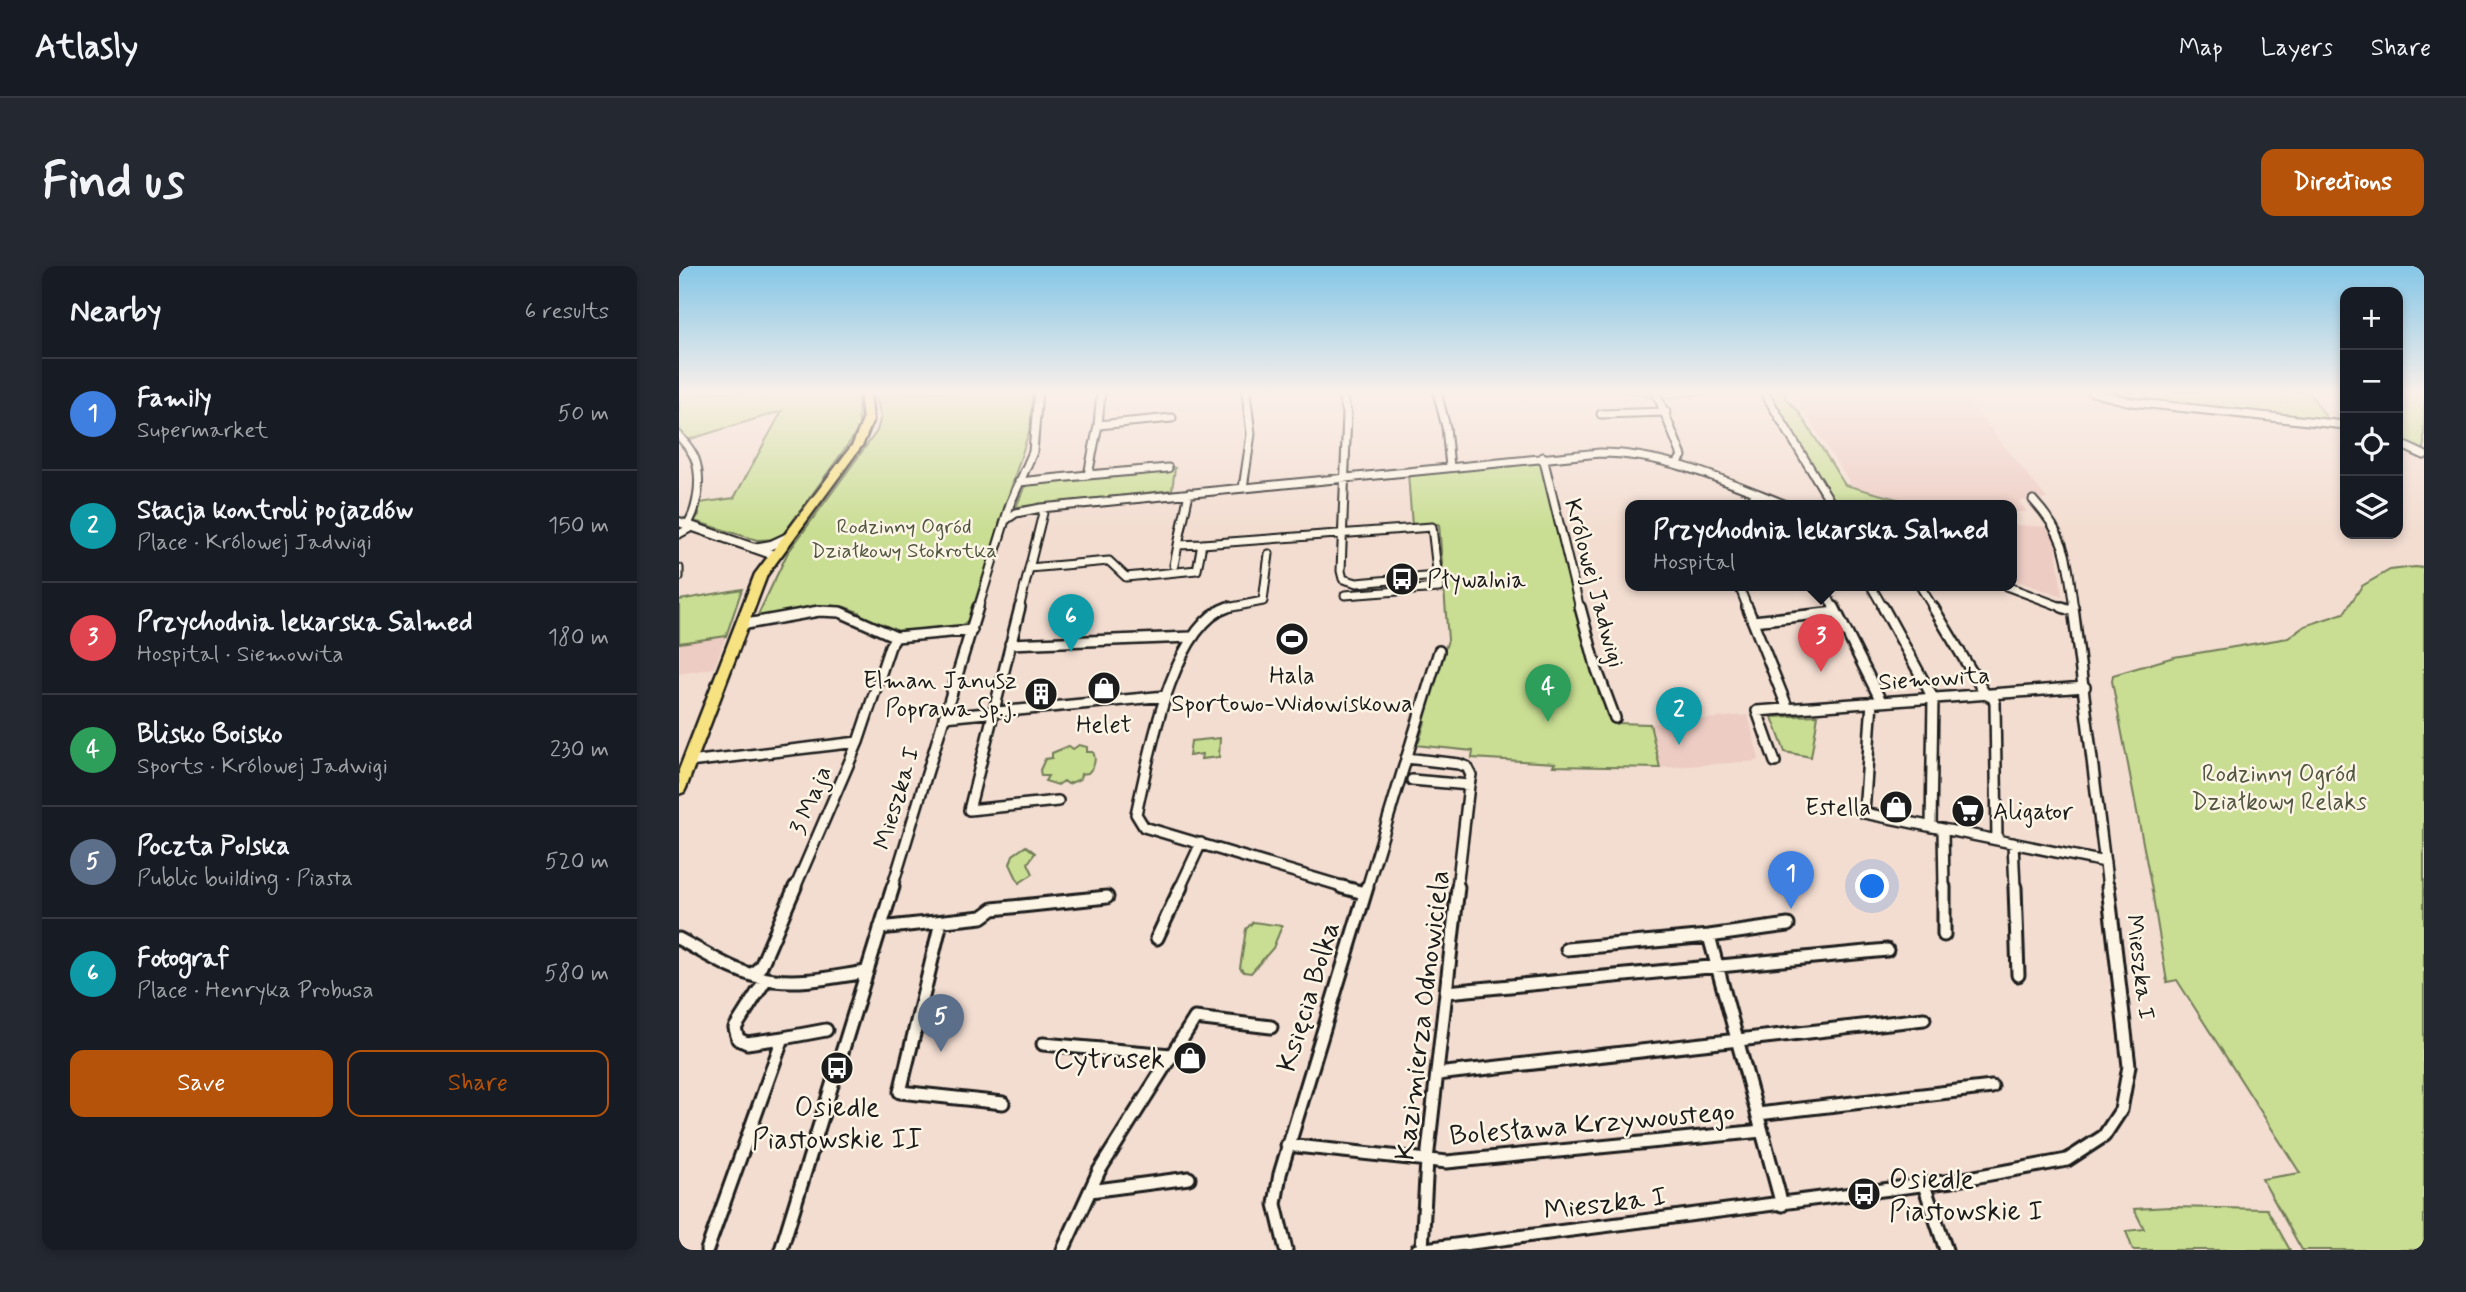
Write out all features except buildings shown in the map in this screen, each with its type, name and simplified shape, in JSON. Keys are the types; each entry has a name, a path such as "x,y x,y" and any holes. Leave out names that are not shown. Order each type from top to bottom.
{"main road":[{"path":"679,788 761,574 860,438"}],"street":[{"path":"679,534 694,516 698,470 695,459 680,438"},
{"path":"1006,520 1019,482 1034,452 1035,438"},
{"path":"1088,475 1095,438"},
{"path":"1243,488 1250,438"},
{"path":"1346,438 1342,575 1349,582 1436,576"},
{"path":"1447,438 1450,467"},
{"path":"1675,438 1682,456 1677,464"},
{"path":"1792,438 1829,500"},
{"path":"2403,445 2424,455"},
{"path":"1006,520 1025,510 1543,457 1616,453 1677,464 1773,500"},
{"name":"Królowej Jadwigi","path":"1543,457 1574,589 1597,670 1615,718"},
{"path":"1019,482 1168,468"},
{"path":"1174,565 1189,493"},
{"path":"1751,500 1757,494"},
{"name":"Mieszka I","path":"1419,1250 1924,1185 2067,1160 2104,1136 2118,1116 2128,1084 2129,1066 2085,687 2061,534 2032,500"},
{"path":"1043,513 969,810 1058,802"},
{"name":"Mieszka I","path":"781,1250 1006,520"},
{"path":"686,524 774,555"},
{"path":"1178,545 1432,527 1439,588 1345,595"},
{"path":"751,548 771,545 788,537"},
{"path":"1030,568 1109,561 1126,577 1197,570 1202,544"},
{"path":"1269,554 1263,601 1220,609 1191,637 1166,696 1136,814 1144,827 1364,892"},
{"path":"679,568 679,577"},
{"path":"2017,590 2073,611"},
{"path":"1741,591 1788,709"},
{"path":"1826,591 1877,702 1864,813 2105,862"},
{"path":"1874,591 1933,698 1931,827"},
{"path":"1923,591 1985,694 1993,698 1999,785 1997,840"},
{"path":"741,625 819,611 840,612 896,637 972,630"},
{"path":"1753,621 1836,612"},
{"name":"3 Maja","path":"752,975 761,966 858,742 890,646 896,637"},
{"path":"1010,644 1191,637"},
{"name":"Księcia Bolka","path":"1286,1250 1275,1204 1287,1145 1439,652"},
{"name":"Siemowita","path":"1775,762 1757,711 2085,687"},
{"path":"944,718 1166,696"},
{"path":"689,762 858,742"},
{"path":"1406,758 1467,767 1471,775 1469,785 1412,780"},
{"name":"Kazimierza Odnowiciela","path":"1419,1250 1469,785"},
{"path":"1943,829 1944,935"},
{"path":"1157,938 1201,843"},
{"path":"2013,843 2018,975"},
{"path":"880,928 982,917 993,909 1107,897"},
{"path":"941,922 900,1091 1003,1103"},
{"path":"1567,949 1710,936 1788,925"},
{"name":"Bolesława Krzywoustego","path":"1710,936 1782,1205"},
{"path":"679,939 752,975 766,979 787,980 867,972"},
{"path":"1447,992 1887,950"},
{"path":"766,979 735,1028 738,1039 747,1042 827,1030"},
{"path":"1063,1250 1114,1145 1195,1018 1271,1027"},
{"path":"1437,1074 1924,1019"},
{"path":"707,1250 783,1038"},
{"path":"1043,1044 1171,1055"},
{"name":"Bolesława Krzywoustego","path":"1758,1114 1992,1087"},
{"name":"Bolesława Krzywoustego","path":"1287,1145 1447,1162 1762,1131"},
{"path":"1090,1191 1189,1178"},
{"path":"1924,1185 1946,1250"}],"shaded area":[{"path":"1821,438 1998,438 2047,499 2019,501 2027,512 2017,512 2017,500 1902,500 1851,485"},
{"path":"2017,525 2049,527 2055,536 2062,597 2017,581"},
{"path":"726,636 714,668 679,674 679,643"},
{"path":"1748,715 1759,759 1757,761 1660,768 1650,724"}],"green space":[{"path":"767,438 853,438 780,539 757,540 694,521 699,515 699,503 734,498"},
{"name":"Rodzinny Ogród Działkowy Stokrotka","path":"872,438 1027,438 969,620 959,627 898,633 858,614 859,612 826,605 757,617 787,554"},
{"path":"1794,438 1815,438 1845,485 1901,500 1833,500"},
{"path":"2403,438 2424,438 2424,452 2403,443"},
{"path":"1543,457 1607,716 1616,723 1650,724 1660,768 1553,766 1555,763 1472,758 1473,751 1415,745 1419,742 1425,722 1422,721 1448,640 1439,524 1412,526 1408,473"},
{"path":"1175,468 1172,490 1016,507 1026,484"},
{"name":"Rodzinny Ogród Działkowy Relaks","path":"2424,568 2424,1250 2302,1250 2262,1179 2300,1173 2177,980 2167,982 2112,681 2113,675 2174,657 2288,638 2305,626 2344,613 2362,586 2390,570"},
{"path":"742,589 726,636 679,643 679,600"},
{"path":"1818,715 1811,757 1785,752 1772,717"},
{"path":"1220,738 1219,757 1201,759 1202,754 1189,756 1191,741"},
{"path":"1079,745 1087,747 1087,752 1093,752 1095,758 1088,773 1081,774 1080,779 1068,784 1064,781 1058,785 1045,781 1048,776 1041,776 1040,770 1045,759 1052,758 1052,753 1069,746 1073,749"},
{"path":"1026,846 1035,853 1028,863 1033,874 1019,883 1010,864 1013,855"},
{"path":"1253,922 1282,926 1273,948 1251,973 1240,968 1246,929"},
{"path":"2134,1209 2267,1209 2290,1250 2133,1250 2126,1231 2144,1229"}],"place":[{"name":"Pływalnia","path":"1402,579"},
{"name":"Hala Sportowo-Widowiskowa","path":"1292,639"},
{"name":"Fotograf","path":"1071,652"},
{"name":"Przychodnia lekarska Salmed","path":"1821,672"},
{"name":"Helet","path":"1104,688"},
{"name":"Elman Janusz Poprawa Sp.j.","path":"1041,694"},
{"name":"Blisko Boisko","path":"1548,722"},
{"name":"Stacja kontroli pojazdów","path":"1679,745"},
{"name":"Estella","path":"1896,807"},
{"name":"Aligator","path":"1968,811"},
{"name":"Family","path":"1791,909"},
{"name":"Poczta Polska","path":"941,1052"},
{"name":"Cytrusek","path":"1190,1058"},
{"name":"Osiedle Piastowskie II","path":"837,1068"},
{"name":"Osiedle Piastowskie I","path":"1864,1194"}]}
